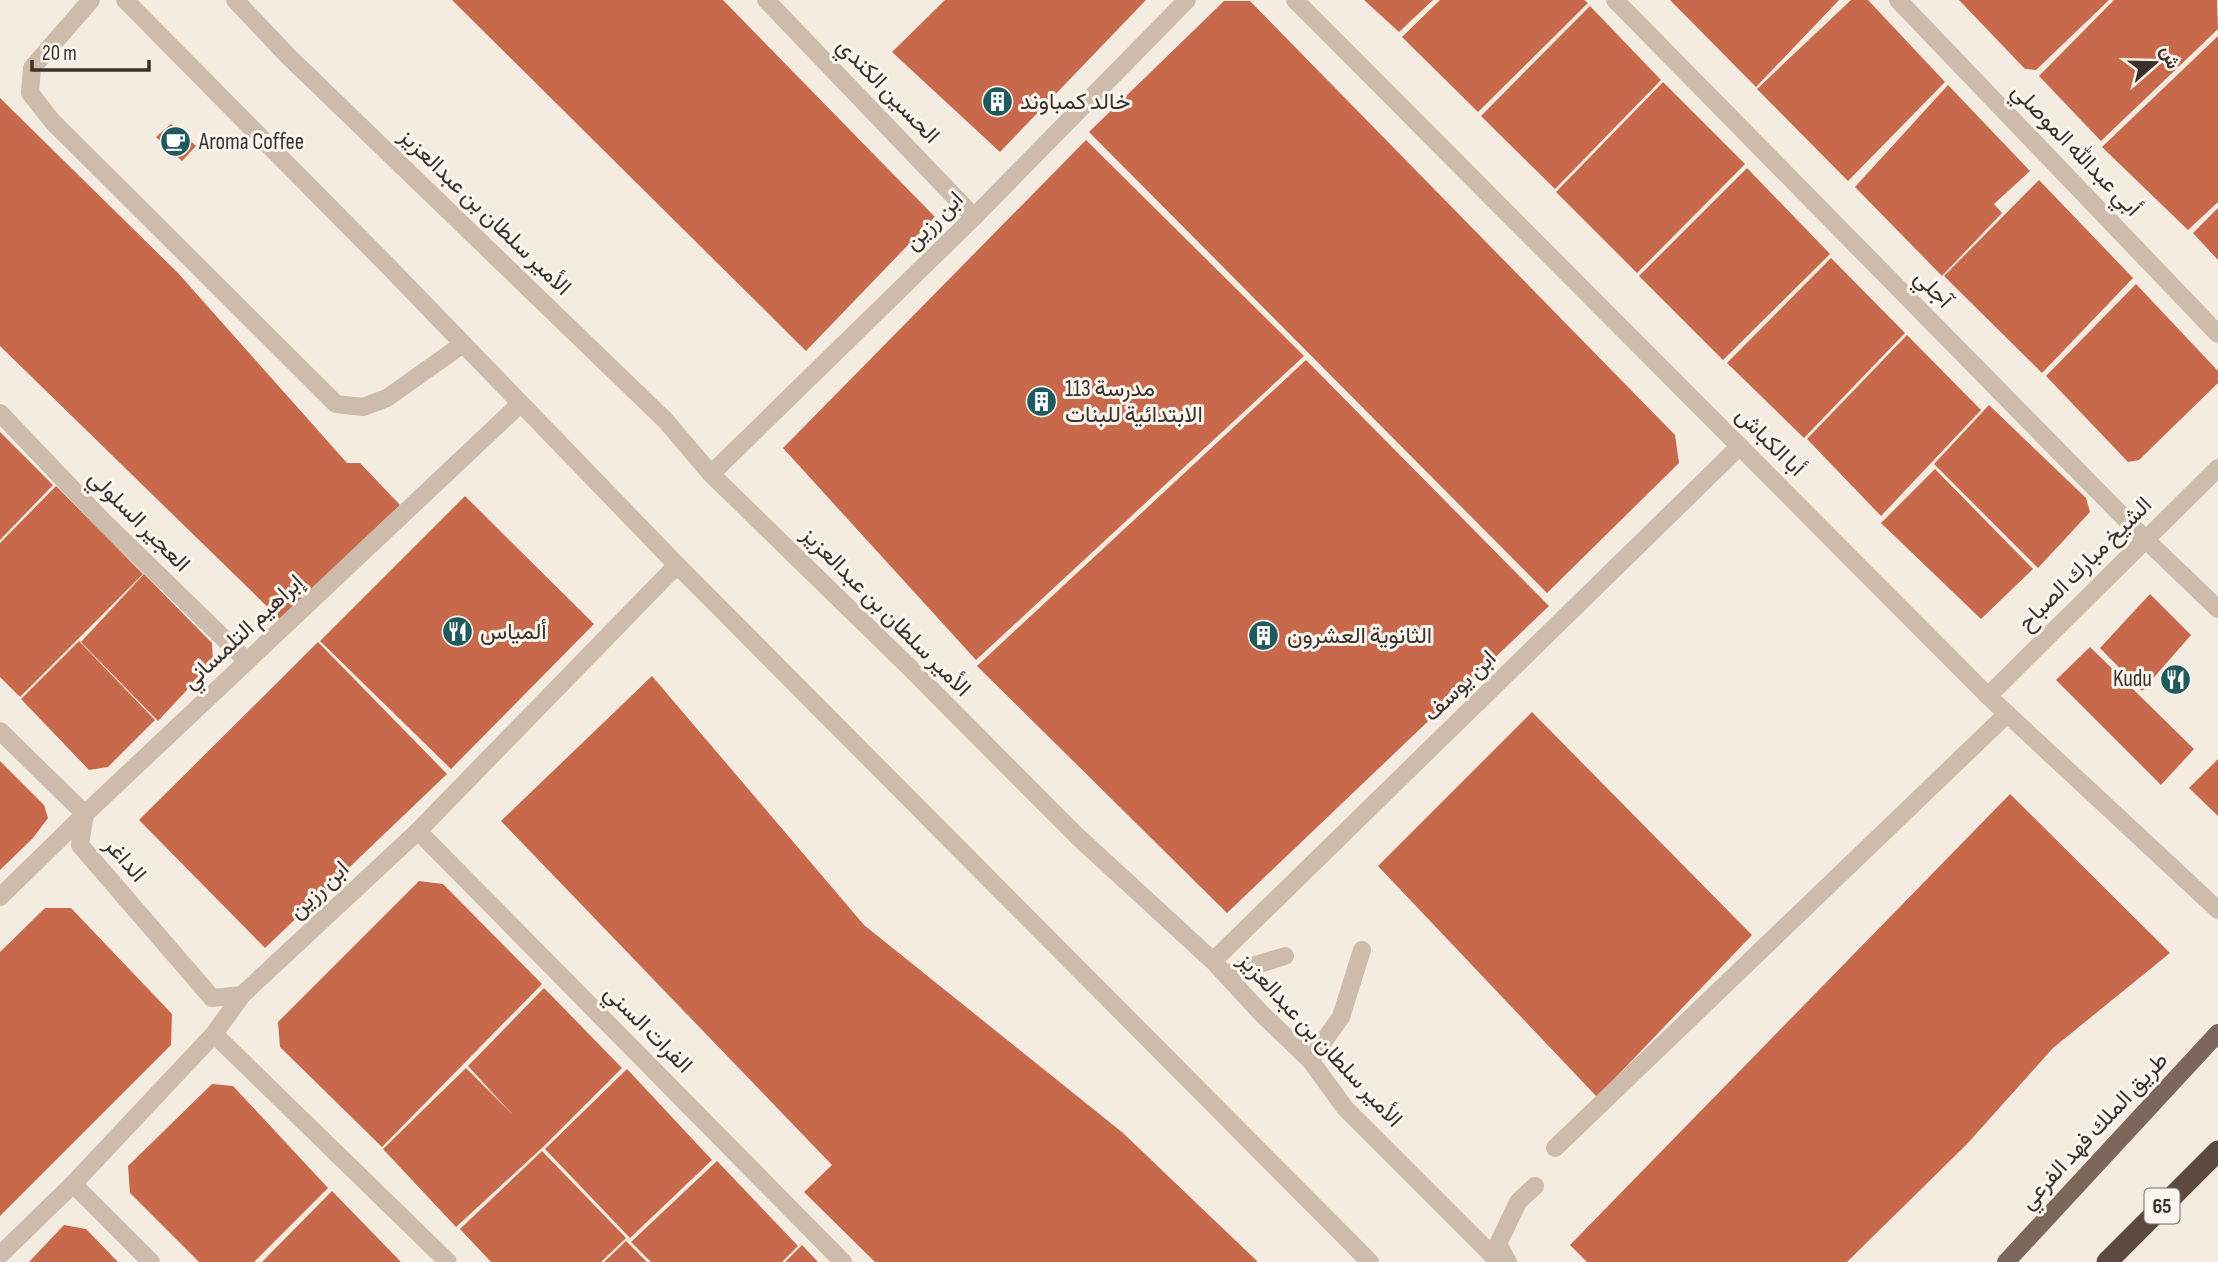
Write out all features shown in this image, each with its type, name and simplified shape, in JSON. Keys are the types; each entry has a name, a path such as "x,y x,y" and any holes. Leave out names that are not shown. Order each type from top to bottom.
{"highway":[{"name":"65","path":"2107,1262 2218,1151"}],"main road":[{"name":"طريق الملك فهد الفرعي","path":"2006,1262 2218,1033"}],"street":[{"path":"91,0 32,68 30,93 52,121 336,404 363,407 387,398 463,344"},
{"path":"125,0 677,565 1365,1260"},
{"name":"الأمير سلطان بن عبدالعزيز","path":"235,0 288,56 665,420 711,474 1077,836 1220,968 1262,1014 1310,1060 1345,1108 1499,1262"},
{"name":"الحسين الكندي","path":"766,0 974,217"},
{"name":"ابن رزين","path":"711,474 974,217 1187,0"},
{"name":"أبا الكباش","path":"1295,0 1988,696 2218,910"},
{"name":"آجلي","path":"1615,0 2145,539 2218,609"},
{"name":"أبي عبدالله الموصلي","path":"1898,0 2218,334"},
{"name":"إبراهيم التلمساني","path":"0,897 520,404"},
{"name":"العجير السلولي","path":"0,413 102,520 247,661"},
{"name":"ابن يوسف","path":"1220,968 1740,446"},
{"name":"الشيخ مبارك الصباح","path":"1988,696 2218,468"},
{"name":"ابن رزين","path":"0,1255 73,1184 214,1034 242,995 418,831 677,565"},
{"path":"1555,1148 2007,714"},
{"path":"0,731 85,814"},
{"name":"الداغر","path":"85,814 80,845 212,998 242,995"},
{"name":"الفرات السني","path":"418,831 843,1262"},
{"path":"1310,1060 1341,1017 1362,950"},
{"path":"1220,968 1285,956"},
{"path":"214,1034 448,1262"},
{"path":"73,1184 151,1262"},
{"path":"1508,1262 1498,1244 1518,1202 1535,1186"}],"building":[{"path":"452,0 723,0 935,217 806,351"},
{"name":"خالد كمباوند","path":"945,0 1146,0 1000,152 892,52"},
{"path":"1364,0 1433,0 1399,32"},
{"path":"1440,0 1584,0 1588,3 1478,112 1402,37"},
{"path":"1670,0 1839,0 1756,87"},
{"path":"1851,0 1868,0 1945,82 1848,181 1757,89"},
{"path":"1959,0 2109,0 2036,70 2025,69"},
{"path":"2114,0 2217,0 2218,29 2101,141 2039,76"},
{"path":"1224,1 1250,1 1675,435 1679,463 1547,593 1089,132"},
{"path":"1590,6 1661,80 1555,189 1481,116"},
{"path":"2218,36 2218,202 2188,230 2102,147"},
{"path":"1663,82 1745,164 1637,273 1556,192"},
{"path":"1948,85 2030,171 1994,204 2002,213 1942,276 1855,187"},
{"path":"0,98 178,273 347,463 360,463 400,505 280,619 0,346"},
{"name":"Aroma Coffee","path":"171,124 196,146 182,161 156,137"},
{"name":"مدرسة 113 الابتدائية للبنات","path":"1086,140 1304,356 976,660 783,448"},
{"path":"1747,168 1830,254 1723,360 1639,276"},
{"path":"2039,180 2133,278 2042,373 1944,276"},
{"path":"2218,208 2218,260 2193,233"},
{"path":"1831,258 1905,333 1804,438 1727,363"},
{"path":"2136,284 2218,371 2218,383 2139,460 2128,462 2046,376"},
{"path":"1907,335 1981,410 1881,516 1807,439"},
{"name":"الثانوية العشرون","path":"1306,360 1549,606 1227,913 977,666"},
{"path":"1989,405 2086,498 2090,512 2038,568 1934,464"},
{"path":"0,432 53,485 0,540"},
{"path":"1935,469 2033,569 1981,619 1881,523"},
{"path":"56,486 143,574 20,697 0,677 0,543"},
{"name":"ألمياس","path":"465,496 594,624 451,769 320,641"},
{"path":"144,574 212,643 213,662 158,721 81,642"},
{"path":"2150,594 2191,635 2142,691 2100,648"},
{"path":"79,641 155,720 108,767 89,770 21,699"},
{"path":"318,642 447,774 265,948 139,820"},
{"path":"2090,647 2194,749 2161,785 2056,680"},
{"path":"652,676 864,925 1123,1133 1258,1262 875,1262 804,1192 832,1165 501,821"},
{"path":"1532,712 1752,935 1597,1097 1378,866"},
{"path":"2218,759 2218,816 2189,788"},
{"path":"0,761 44,805 48,818 33,838 0,870"},
{"path":"2010,794 2170,953 2053,1048 1967,1144 1847,1262 1587,1262 1570,1245"},
{"path":"419,881 443,884 542,984 382,1147 280,1047 278,1022"},
{"path":"45,908 71,908 172,1014 171,1045 0,1216 0,952"},
{"path":"544,988 622,1068 543,1147 456,1227 383,1149 466,1068 513,1115 468,1066"},
{"path":"627,1069 712,1160 630,1238 545,1149"},
{"path":"212,1084 233,1086 328,1188 254,1262 199,1262 130,1193 128,1166"},
{"path":"542,1151 626,1238 601,1262 491,1262 460,1229"},
{"path":"717,1161 798,1246 782,1262 651,1262 631,1242"},
{"path":"332,1191 401,1262 262,1262"},
{"path":"64,1225 86,1229 118,1262 29,1262"},
{"path":"626,1241 647,1262 604,1262"},
{"path":"802,1245 818,1262 785,1262"}],"place":[{"name":"خالد كمباوند","path":"997,102"},
{"name":"Aroma Coffee","path":"176,142"},
{"name":"مدرسة 113 الابتدائية للبنات","path":"1042,402"},
{"name":"ألمياس","path":"457,632"},
{"name":"الثانوية العشرون","path":"1264,636"},
{"name":"Kudu","path":"2175,679"}]}
